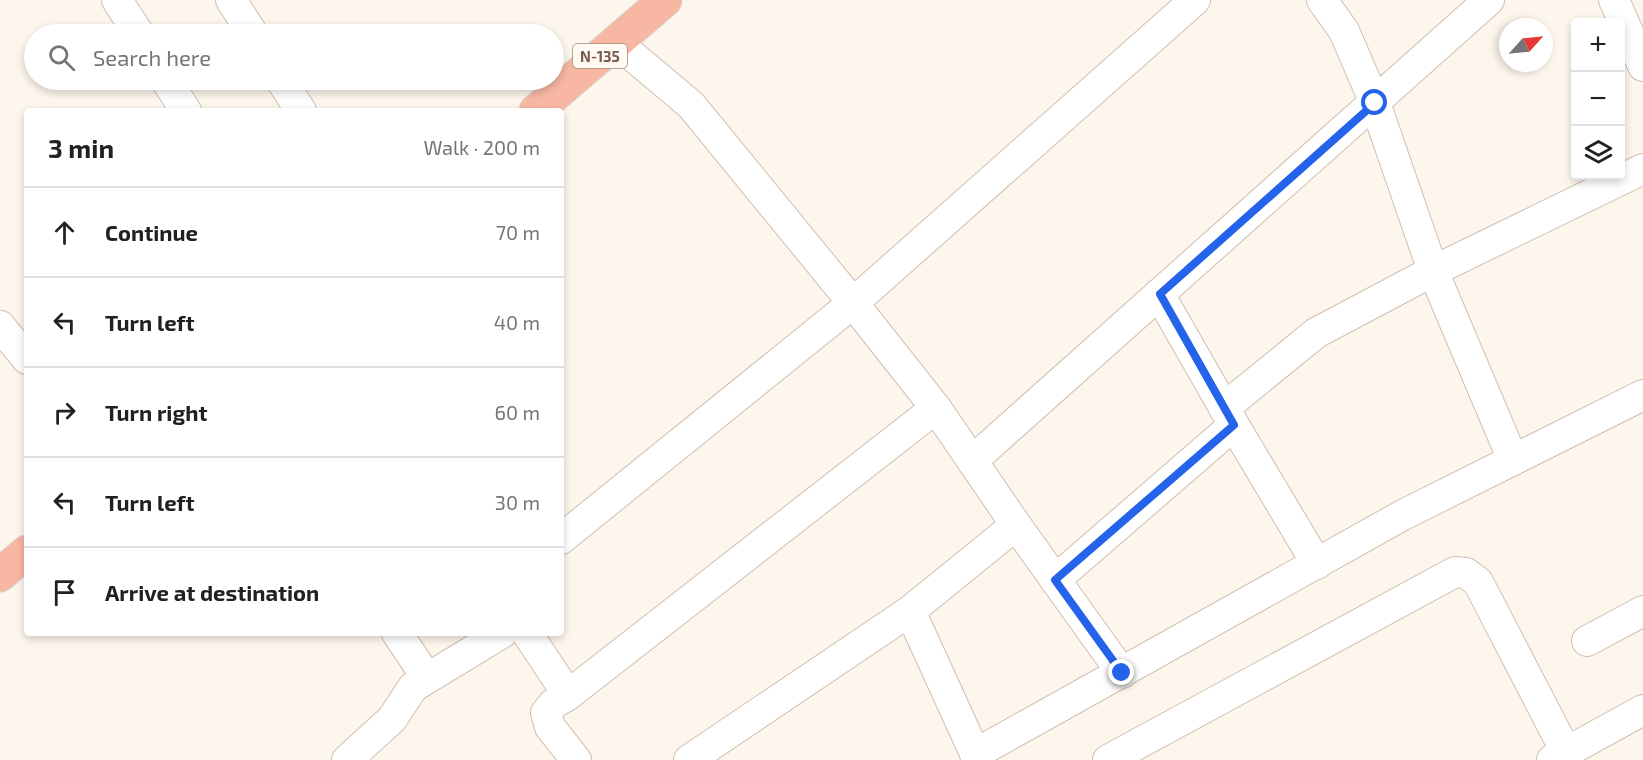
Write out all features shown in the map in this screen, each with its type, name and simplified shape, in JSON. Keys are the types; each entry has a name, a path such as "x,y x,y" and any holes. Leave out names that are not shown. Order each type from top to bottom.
{"highway":[{"name":"N-135","path":"564,87 664,0"},
{"name":"N-135","path":"539,108 560,90"},
{"path":"0,575 24,555"}],"street":[{"path":"117,0 132,24"},
{"path":"231,0 247,24"},
{"path":"564,537 853,303 1195,0"},
{"path":"1322,0 1344,31 1375,103 1433,271 1513,460"},
{"path":"972,461 1489,0"},
{"path":"1614,0 1643,66"},
{"path":"616,42 691,105 853,303 936,408 1122,673"},
{"path":"172,90 184,108"},
{"path":"287,90 299,108"},
{"path":"1055,580 1316,333 1433,271 1643,169"},
{"path":"1160,294 1229,417 1317,564"},
{"path":"0,326 24,355"},
{"path":"910,611 977,757 1403,515 1643,395"},
{"path":"576,760 550,727 546,713 553,704 568,695 936,408"},
{"path":"689,760 910,611 1016,525"},
{"path":"1108,760 1455,572 1466,573 1478,582 1559,756 1643,710"},
{"path":"1587,641 1643,611"},
{"path":"400,636 427,678"},
{"path":"347,760 392,719 414,687 497,636"},
{"path":"528,636 568,695"}],"route":[{"path":"1122,673 1055,580 1234,425 1160,294 1375,103"}]}
